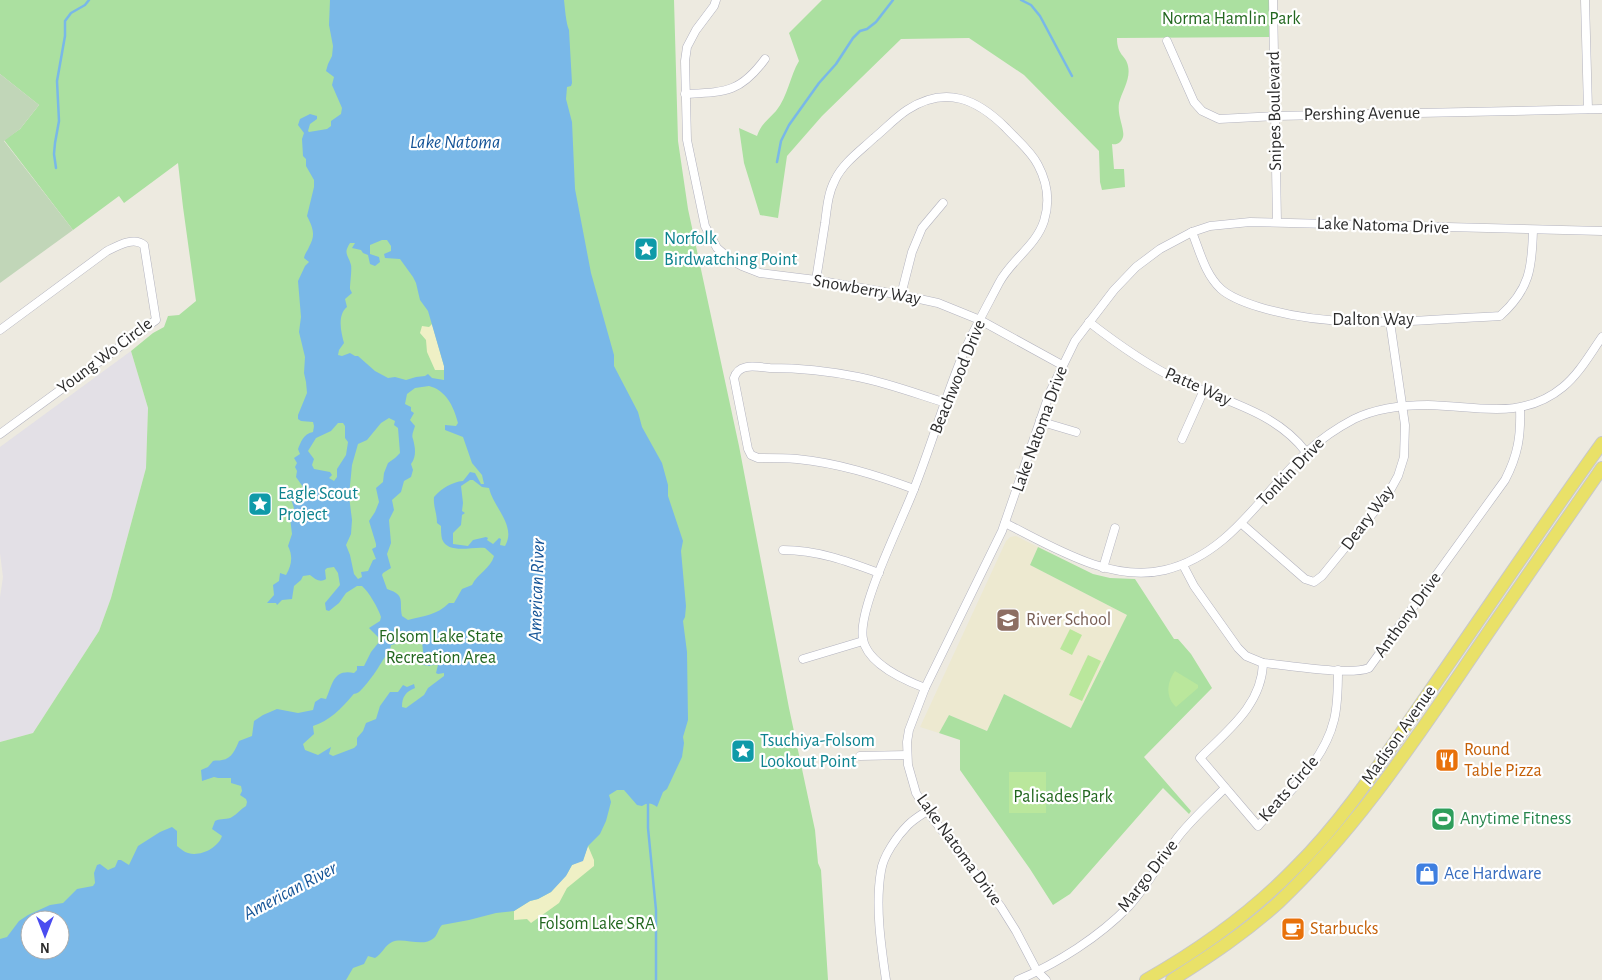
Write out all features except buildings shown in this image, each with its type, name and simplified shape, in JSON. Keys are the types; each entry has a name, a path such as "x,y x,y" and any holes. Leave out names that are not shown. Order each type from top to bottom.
{"main road":[{"name":"Madison Avenue","path":"1146,980 1212,938 1261,900 1294,870 1335,823 1398,737 1602,443"},
{"name":"Madison Avenue","path":"1172,980 1223,948 1278,903 1336,844 1364,810 1424,726 1602,468"}],"street":[{"name":"Snowberry Way","path":"716,0 687,47 685,94 687,140 705,226 718,248 730,259 760,273 901,294 938,304 980,320 1062,365"},
{"name":"Snipes Boulevard","path":"1273,0 1277,222"},
{"path":"1585,0 1588,109"},
{"name":"Pershing Avenue","path":"1167,41 1194,102 1202,111 1213,117 1225,120 1276,116 1602,109"},
{"path":"685,94 730,90 743,84 754,75 765,59"},
{"name":"Beachwood Drive","path":"816,280 829,196 834,182 850,160 910,108 930,100 945,98 960,99 974,103 987,110 1028,150 1037,162 1042,173 1047,195 1045,217 1040,231 1033,242 1001,279 965,350 914,489 879,573 864,617 863,641"},
{"path":"901,294 912,252 922,228 943,203"},
{"name":"Lake Natoma Drive","path":"1046,980 1037,971 1016,931 1000,907 927,811 916,793 910,777 907,754 909,730 925,688 1005,523 1040,420 1062,365 1089,322 1114,290 1136,267 1160,249 1192,232 1210,226 1230,223 1277,222 1602,231"},
{"name":"Dalton Way","path":"1192,232 1207,271 1214,281 1232,297 1266,309 1319,320 1360,323 1500,316 1516,300 1527,281 1532,260 1532,230"},
{"name":"Young Wo Circle","path":"0,330 107,251 121,244 136,241 144,244 156,320 0,434"},
{"name":"Patte Way","path":"1089,322 1160,371 1271,420 1288,432 1306,452"},
{"name":"Deary Way","path":"1242,524 1305,579 1314,582 1322,576 1387,496 1398,476 1404,457 1405,437 1390,322"},
{"name":"Tonkin Drive","path":"1005,523 1103,568 1120,572 1144,573 1164,571 1183,565 1208,551 1242,524 1306,452 1325,436 1356,418 1402,406 1428,405 1504,410 1520,408 1539,402 1563,387 1575,376 1602,337"},
{"path":"914,489 846,466 796,459 758,458 753,456 748,449 734,378 735,373 743,367 798,368 834,373 859,377 946,403"},
{"path":"1182,439 1204,390"},
{"name":"Anthony Drive","path":"1183,565 1194,586 1238,648 1246,656 1263,663 1355,671 1369,668 1506,480 1519,444 1520,408"},
{"path":"1040,420 1076,432"},
{"path":"1103,568 1115,528"},
{"path":"782,550 815,552 846,560 879,573"},
{"path":"802,659 863,641 875,660 886,668 925,688"},
{"name":"Keats Circle","path":"1263,663 1259,686 1249,708 1200,758 1258,826 1296,784 1323,748 1336,710 1338,670"},
{"path":"860,756 907,754"},
{"name":"Margo Drive","path":"1018,980 1037,971 1095,935 1129,906 1178,837 1225,788"},
{"path":"886,980 882,951 879,896 881,870 886,856 898,837 908,825 927,811"},
{"path":"1035,980 1037,971"}],"shaded area":[{"path":"0,74 39,105 20,129 4,141 73,230 0,283"},
{"path":"131,351 148,408 146,468 111,598 99,631 33,733 0,742 0,597 3,577 0,553 0,447"},
{"path":"1016,536 1038,547 1030,565 1127,615 1078,715 1071,728 1004,694 987,731 949,715 939,733 920,727 1006,541 1010,537"}],"green space":[{"name":"Folsom Lake State Recreation Area","path":"0,0 674,0 678,141 688,209 739,446 789,708 815,830 818,863 821,870 828,980 0,980 0,742 33,733 99,631 111,598 146,468 148,408 131,351 153,333 164,327 168,316 179,315 196,301 178,163 124,203 119,196 73,230 4,140 20,129 39,105 0,74"},
{"name":"Norma Hamlin Park","path":"822,0 1270,0 1270,37 1117,38 1118,48 1127,62 1129,71 1119,103 1123,137 1119,143 1112,144 1114,169 1124,169 1125,187 1102,190 1099,151 1024,75 969,38 901,39 822,116 787,156 778,218 760,215 744,163 739,128 757,136 763,125 780,105 799,61 789,33"},
{"name":"Palisades Park","path":"1038,547 1093,574 1110,578 1135,579 1174,639 1178,639 1191,654 1212,688 1144,757 1191,811 1189,814 1163,788 1070,894 1053,905 960,770 960,740 939,733 949,715 987,731 1004,694 1071,728 1127,615 1030,565"},
{"path":"1070,629 1082,635 1072,655 1060,649"},
{"path":"1088,655 1101,661 1082,701 1069,695"},
{"path":"1175,671 1198,685 1198,688 1176,707 1170,699 1168,689"},
{"path":"1009,772 1046,772 1046,813 1009,813"}],"sand":[{"path":"432,324 445,370 435,370 427,352 426,340 420,333 422,326 429,327"},
{"path":"588,846 594,860 594,866 567,888 559,903 531,923 527,919 514,920 514,911 530,901 551,892 567,874 572,865 583,860"}],"water":[{"name":"Lake Natoma","path":"330,0 564,0 569,30 572,83 571,86 567,87 566,99 572,122 575,189 591,273 614,355 614,366 638,412 642,427 662,463 668,485 668,496 683,541 681,551 686,606 683,621 687,652 688,720 683,737 682,757 657,807 650,804 637,805 624,790 617,790 609,795 611,802 600,834 588,846 583,861 572,865 566,876 551,892 530,901 514,911 442,925 430,941 392,942 375,958 368,956 364,964 353,968 346,980 0,980 0,939 7,937 20,920 20,960 70,960 70,910 39,910 50,905 63,903 77,889 93,886 97,865 100,864 108,870 115,867 118,860 121,860 129,865 138,846 172,827 177,831 177,846 187,853 198,854 213,848 222,836 212,829 215,821 232,817 246,806 247,802 240,795 242,791 241,786 231,783 231,778 214,777 202,781 201,770 208,767 213,761 228,758 235,750 239,741 252,736 254,721 263,715 277,709 298,713 313,710 315,702 321,698 326,699 332,683 338,676 347,672 354,673 357,670 357,666 364,666 379,642 378,637 369,628 380,621 381,617 373,600 362,586 357,586 346,593 339,603 329,611 326,610 325,603 340,585 338,573 334,567 325,570 326,579 322,581 310,575 303,576 294,586 292,599 282,600 277,605 276,603 267,603 274,595 273,585 279,581 280,573 286,575 290,568 291,553 288,546 292,534 290,518 294,508 291,499 293,494 303,487 296,477 297,471 295,467 297,463 294,458 300,454 298,449 301,441 305,436 313,432 314,426 313,422 298,419 307,393 304,373 305,357 299,332 301,317 298,281 309,262 304,258 313,235 307,216 314,180 303,156 302,139 304,133 298,125 300,119 310,114 317,116 317,119 310,124 309,132 327,129 331,126 331,121 341,114 342,108 332,85 334,77 326,71 332,56 333,46 329,25","holes":["387,240 391,246 391,251 384,254 385,258 400,259 416,283 420,300 428,311 444,366 444,380 432,378 428,374 406,380 395,377 388,378 375,371 358,356 350,353 342,356 338,355 344,343 341,319 347,307 345,299 352,293 350,289 351,267 347,250 350,243 355,243 352,248 361,250 368,255 370,264 375,266 380,262 379,257 370,254 370,245","429,386 445,395 452,405 458,423 456,426 445,425 445,430 463,437 472,463 482,475 484,484 481,484 475,473 470,472 463,481 447,486 434,497 437,523 441,526 442,539 450,547 461,549 485,548 494,556 490,564 472,585 462,589 454,603 449,603 440,610 430,614 408,620 402,616 399,596 387,589 382,575 391,568 387,554 391,543 389,520 394,510 392,500 401,492 404,481 411,477 413,470 411,464 415,455 415,448 412,436 415,426 410,420 414,413 411,411 411,407 405,404 407,394 415,388","389,418 395,421 394,425 398,428 400,453 388,463 383,482 376,488 379,502 369,521 376,544 376,547 372,549 376,559 373,560 368,571 361,572 362,577 358,579 354,574 346,545 351,534 352,520 349,496 352,465 358,444 367,440 381,423","338,423 343,423 345,426 345,438 348,442 346,455 337,469 337,477 334,481 329,478 332,475 330,472 314,469 312,465 314,459 308,451 316,438 331,431","473,480 482,487 489,488 508,531 508,539 505,546 500,545 501,539 499,538 493,544 486,537 473,540 468,546 453,544 453,533 461,525 462,515 465,513 462,511 461,486","411,638 422,641 423,652 419,664 429,666 437,664 436,673 444,673 444,676 428,688 424,695 406,708 402,707 403,700 407,693 415,688 414,684 407,687 403,685 398,692 390,692 380,706 376,719 366,723 363,731 357,738 357,745 354,748 333,756 329,754 331,747 318,755 305,750 303,744 314,734 313,726 330,717 354,694 360,691 390,651 391,645"]}],"waterway":[{"path":"56,168 54,154 59,121 57,81 65,36 65,21 71,13 85,5 89,0"},
{"path":"777,162 781,141 789,125 819,83 836,64 853,38 860,31 867,29 876,22 893,0"},
{"path":"1021,0 1031,5 1040,16 1072,76"},
{"path":"648,802 648,828 656,910 656,980"}],"place":[{"name":"Norfolk Birdwatching Point","path":"646,249"},
{"name":"Eagle Scout Project","path":"260,504"},
{"name":"River School","path":"1008,620"},
{"name":"Tsuchiya-Folsom Lookout Point","path":"743,751"},
{"name":"Round Table Pizza","path":"1447,760"},
{"name":"Anytime Fitness","path":"1443,819"},
{"name":"Ace Hardware","path":"1427,874"},
{"name":"Starbucks","path":"1293,929"}],"water label":[{"name":"American River","path":"537,590"},
{"name":"American River","path":"290,891"}],"park label":[{"name":"Folsom Lake SRA","path":"597,924"}]}
